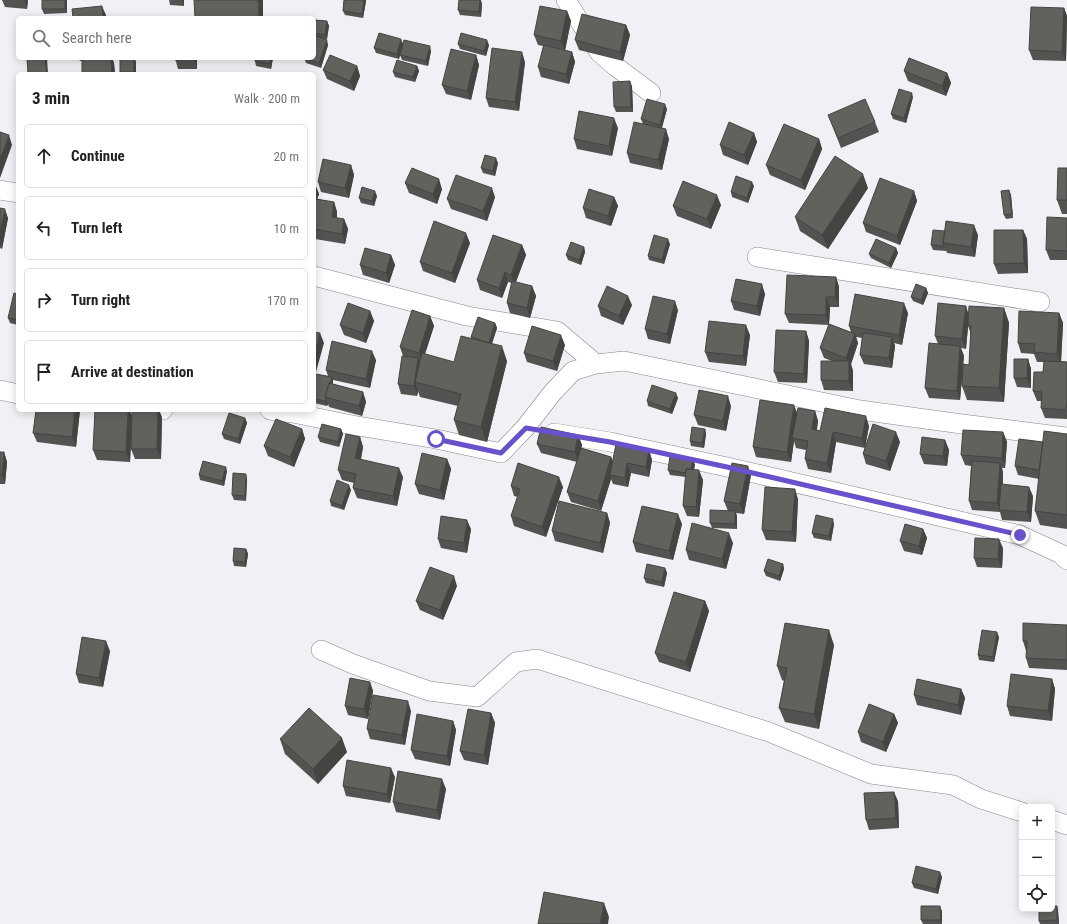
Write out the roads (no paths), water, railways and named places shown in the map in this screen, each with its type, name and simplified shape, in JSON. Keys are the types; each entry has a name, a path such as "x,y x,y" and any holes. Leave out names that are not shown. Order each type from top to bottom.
{"street":[{"path":"566,0 599,52 651,93"},
{"path":"0,190 16,193"},
{"path":"757,257 1040,302"},
{"path":"316,277 467,316 557,331 596,364"},
{"path":"285,412 436,439 501,453 526,428 553,392 573,371 596,364 624,361 860,410 1067,437"},
{"path":"0,390 16,394"},
{"path":"526,428 610,442 727,467 1020,535 1061,554 1067,560"},
{"path":"321,650 353,664 429,691 477,697 516,662 537,659 769,732 871,774 953,785 981,800 1019,811"},
{"path":"1055,821 1067,825"}]}
